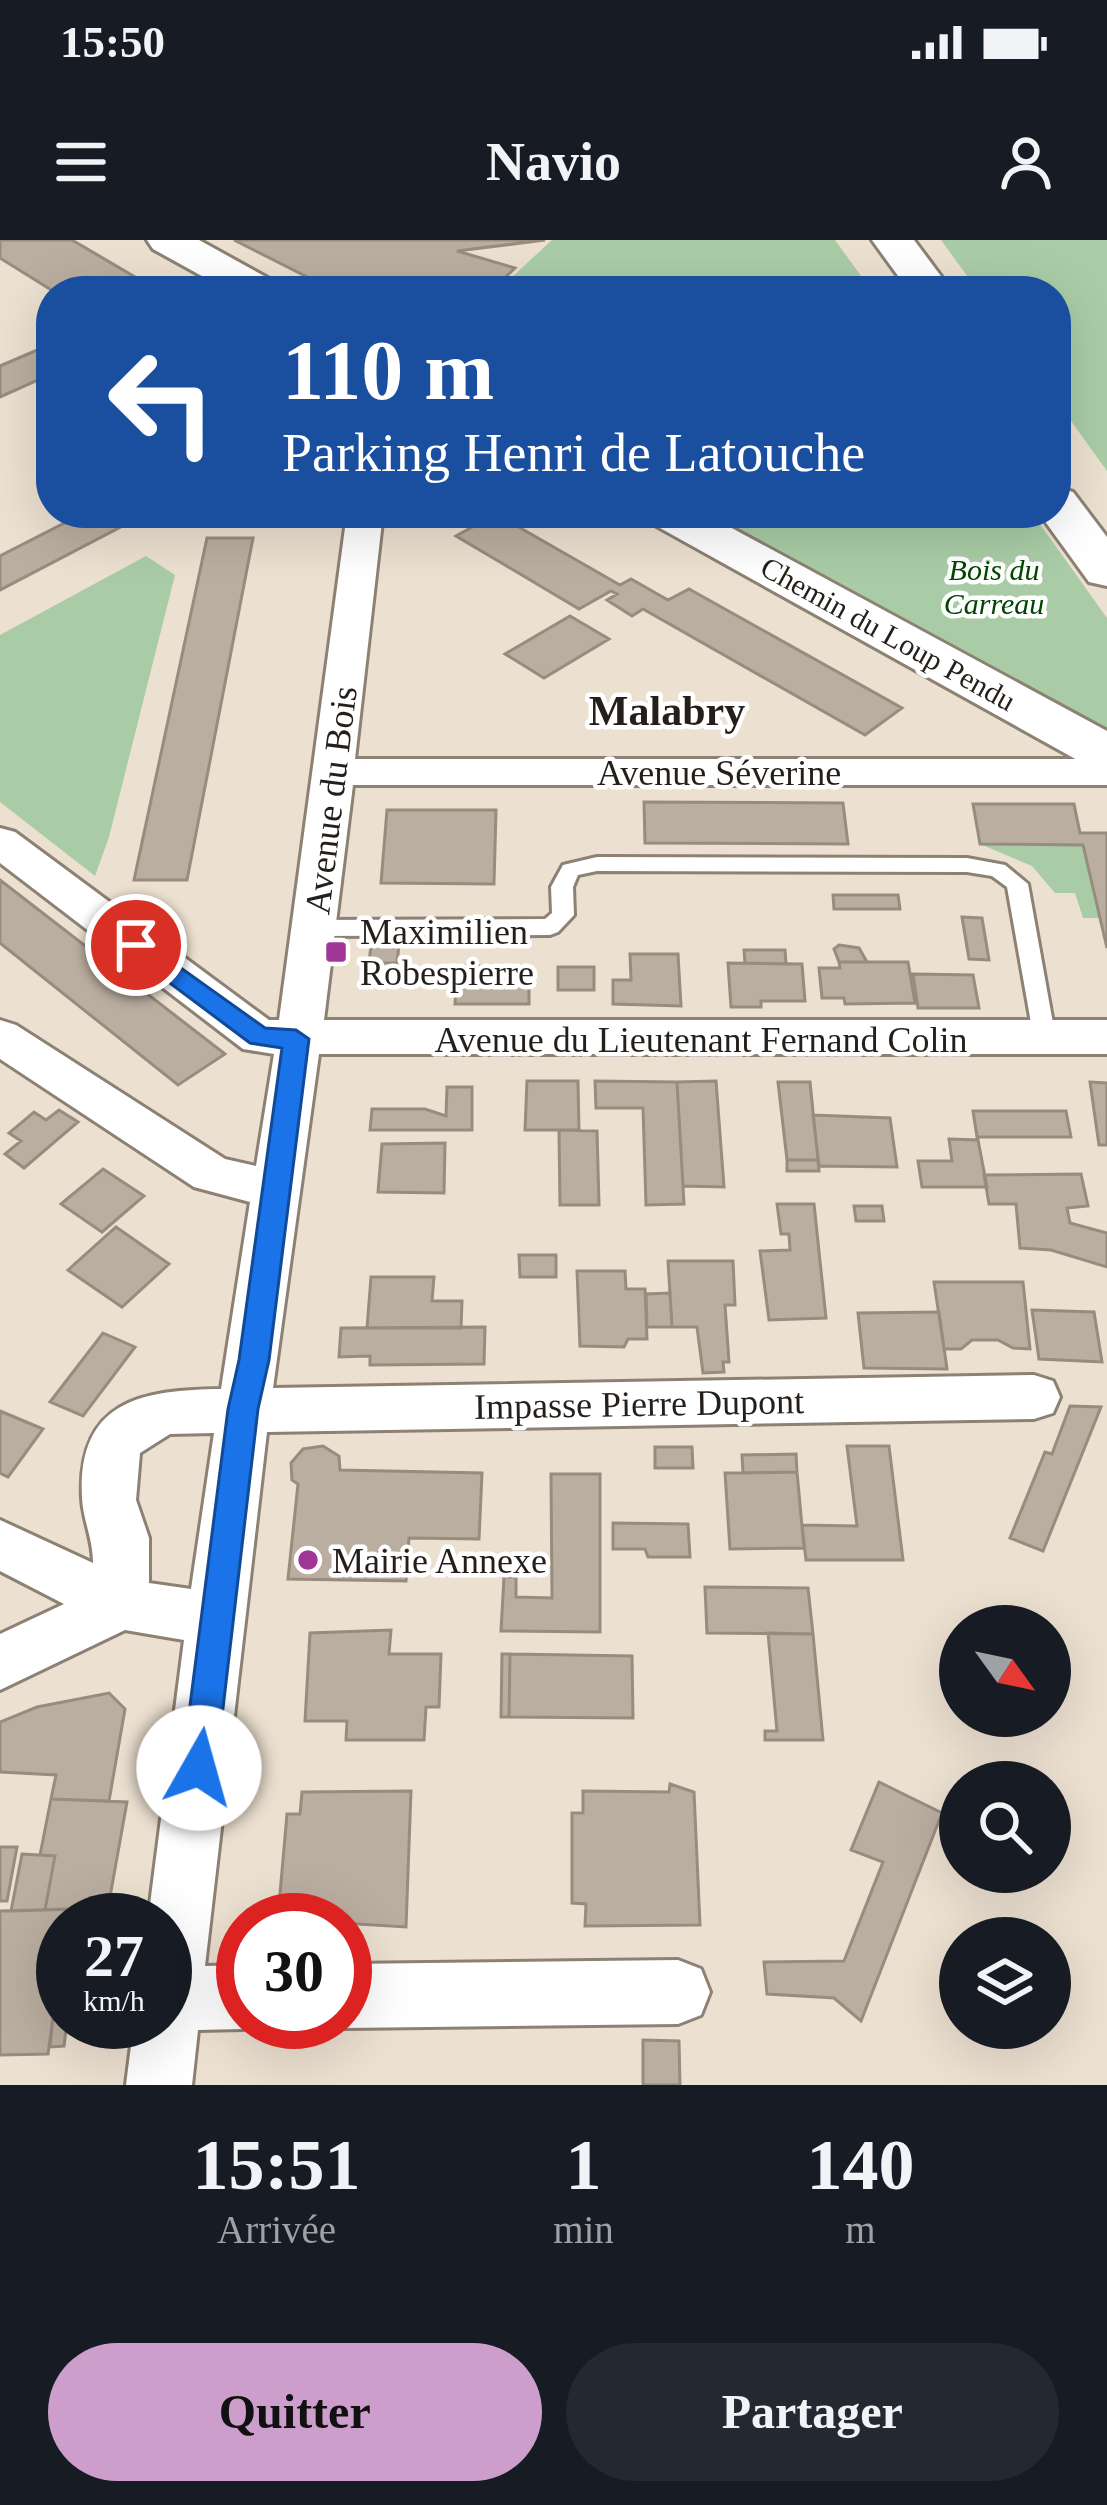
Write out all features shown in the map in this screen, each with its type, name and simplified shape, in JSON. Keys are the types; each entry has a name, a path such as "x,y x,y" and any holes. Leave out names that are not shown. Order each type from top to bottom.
{"main road":[{"path":"168,240 233,276"},
{"path":"865,240 891,276"},
{"path":"892,240 920,276"},
{"path":"1071,480 1107,528"},
{"path":"1071,523 1107,572"},
{"name":"Chemin du Loup Pendu","path":"695,528 1107,754"}],"street":[{"name":"Avenue du Bois","path":"184,1893 243,1409 254,1360 315,928 363,528"},
{"name":"Avenue Séverine","path":"332,772 1107,772"},
{"name":"Avenue du Lieutenant Fernand Colin","path":"0,842 259,1037 1107,1037"},
{"path":"0,1036 211,1174 276,1190"},
{"name":"Impasse Pierre Dupont","path":"121,1604 121,1538 109,1500 114,1441 161,1412 1034,1397"},
{"path":"0,1544 121,1604 217,1619"},
{"path":"0,1663 121,1604"},
{"path":"372,1996 678,1992"},
{"name":"Avenue du Bois","path":"159,2085 164,2049"}],"lane":[{"path":"315,928 550,927 563,915 562,887 570,870 597,864 967,865 998,870 1017,884 1045,1040"}],"green space":[{"path":"552,240 835,240 861,276 513,276"},
{"name":"Bois du Carreau","path":"941,240 1107,240 1107,471 1071,421 1071,276 967,276"},
{"name":"Bois du Carreau","path":"727,528 1043,528 1107,618 1107,734"},
{"path":"146,556 175,575 95,876 0,802 0,635"},
{"path":"980,844 1083,845 1100,918 1083,918 1075,893 1055,893 1032,866"}],"building":[{"path":"0,240 72,240 133,276 36,276 36,280 0,258"},
{"path":"234,240 545,240 457,251 515,268 507,276 305,276"},
{"path":"36,350 36,381 0,397 0,366"},
{"path":"55,528 119,528 0,590 0,556"},
{"path":"471,528 520,528 620,585 631,579 668,600 689,589 902,708 865,735 643,609 632,616 607,600 617,594 611,591 579,609 456,536"},
{"path":"207,538 253,538 187,880 134,880"},
{"path":"570,616 609,639 544,678 505,654"},
{"path":"644,802 843,803 848,844 645,843"},
{"path":"973,804 1074,804 1080,833 1107,833 1107,948 1083,845 980,844"},
{"path":"387,810 496,810 494,884 381,883"},
{"path":"0,880 225,1054 178,1085 0,943"},
{"path":"833,895 898,895 900,909 834,909"},
{"path":"962,917 982,918 989,960 969,959"},
{"path":"371,945 399,945 397,963 369,963"},
{"path":"839,945 859,948 867,962 839,962 834,949"},
{"path":"744,950 785,950 786,964 745,963"},
{"path":"630,954 678,954 681,1006 613,1004 613,980 631,980"},
{"path":"839,962 908,962 915,1003 845,1004 844,998 822,998 819,968 840,968"},
{"path":"728,963 802,964 805,1001 731,1007"},
{"path":"457,966 529,966 529,1004 455,1004"},
{"path":"558,967 594,967 594,990 558,990"},
{"path":"913,974 973,975 979,1008 918,1008"},
{"path":"527,1081 578,1081 579,1130 525,1130"},
{"path":"595,1081 677,1082 684,1204 646,1205 643,1108 596,1108"},
{"path":"716,1081 724,1187 683,1186 677,1082"},
{"path":"778,1082 810,1082 818,1160 787,1160"},
{"path":"1090,1082 1107,1083 1107,1145 1099,1145"},
{"path":"447,1087 472,1087 472,1130 370,1130 372,1109 425,1109 446,1116"},
{"path":"59,1110 78,1122 24,1168 5,1154 21,1141 9,1133 34,1112 46,1120"},
{"path":"973,1111 1066,1111 1071,1137 977,1137"},
{"path":"813,1115 890,1118 897,1167 819,1166"},
{"path":"559,1130 597,1131 599,1205 560,1205"},
{"path":"949,1139 978,1140 987,1187 922,1187 918,1161 952,1161"},
{"path":"445,1143 444,1193 378,1192 382,1144"},
{"path":"787,1160 818,1160 819,1171 787,1171"},
{"path":"103,1169 144,1196 102,1232 61,1204"},
{"path":"1081,1174 1088,1206 1067,1208 1070,1223 1107,1233 1107,1267 1051,1250 1020,1248 1016,1204 989,1204 984,1175"},
{"path":"777,1204 814,1204 826,1318 769,1320 760,1251 790,1250 789,1234 781,1234"},
{"path":"854,1206 882,1206 884,1221 856,1221"},
{"path":"116,1227 169,1264 122,1307 68,1270"},
{"path":"519,1255 556,1255 556,1277 520,1277"},
{"path":"668,1261 733,1261 735,1305 725,1305 729,1362 723,1362 724,1372 703,1373 697,1327 672,1327"},
{"path":"577,1271 625,1271 626,1289 645,1289 647,1339 628,1339 624,1347 580,1346"},
{"path":"371,1277 434,1277 432,1301 462,1301 461,1328 367,1328"},
{"path":"934,1282 1023,1282 1030,1349 1013,1348 998,1340 972,1340 961,1349 944,1349"},
{"path":"670,1293 672,1327 647,1327 646,1294"},
{"path":"1032,1310 1094,1312 1102,1362 1039,1359"},
{"path":"939,1312 947,1369 864,1368 858,1313"},
{"path":"485,1327 484,1364 370,1365 370,1356 339,1357 341,1328"},
{"path":"103,1333 135,1347 83,1416 50,1402"},
{"path":"1070,1406 1101,1407 1043,1551 1010,1538 1045,1452 1052,1454"},
{"path":"0,1411 43,1429 8,1477 0,1473"},
{"path":"323,1446 339,1456 340,1470 482,1473 479,1539 409,1538 406,1581 288,1579 298,1484 292,1480 291,1463 303,1449"},
{"path":"847,1446 889,1446 903,1560 806,1560 802,1525 857,1526"},
{"path":"655,1447 692,1447 693,1468 655,1468"},
{"path":"796,1454 797,1472 743,1473 742,1455"},
{"path":"797,1472 804,1548 730,1549 725,1473"},
{"path":"551,1474 600,1474 600,1632 501,1631 504,1577 516,1577 516,1597 552,1598"},
{"path":"613,1523 688,1524 690,1557 648,1557 645,1549 613,1549"},
{"path":"705,1587 808,1588 813,1634 707,1633"},
{"path":"391,1630 389,1654 441,1654 439,1707 426,1707 424,1740 346,1740 347,1721 305,1721 310,1633"},
{"path":"768,1633 813,1634 823,1740 765,1740 765,1731 777,1731"},
{"path":"502,1654 510,1654 509,1717 501,1717"},
{"path":"510,1654 632,1656 633,1718 509,1717"},
{"path":"109,1693 125,1709 109,1801 51,1799 56,1775 0,1772 0,1722 37,1707"},
{"path":"879,1782 939,1812 861,2021 834,1998 767,1994 764,1962 844,1961 883,1862 851,1850"},
{"path":"670,1784 694,1792 700,1925 585,1926 586,1904 572,1903 572,1813 583,1813 583,1791 669,1792"},
{"path":"411,1791 406,1927 372,1925 372,1893 280,1893 287,1814 300,1814 302,1792"},
{"path":"51,1799 127,1802 111,1893 48,1893 55,1856 40,1855"},
{"path":"0,1847 17,1847 7,1901 0,1901"},
{"path":"22,1854 55,1856 48,1893 36,1893 36,1910 11,1911"},
{"path":"36,1910 36,2049 49,2049 48,2054 0,2055 0,1911"},
{"path":"643,2040 679,2041 680,2085 643,2085"}],"place":[{"name":"Maximilien Robespierre","path":"336,952"},
{"name":"Mairie Annexe","path":"308,1560"}],"district":[{"name":"Malabry","path":"667,710"}],"route":[{"path":"136,945 259,1037 296,1039 254,1360 227,1524 199,1768"}]}
